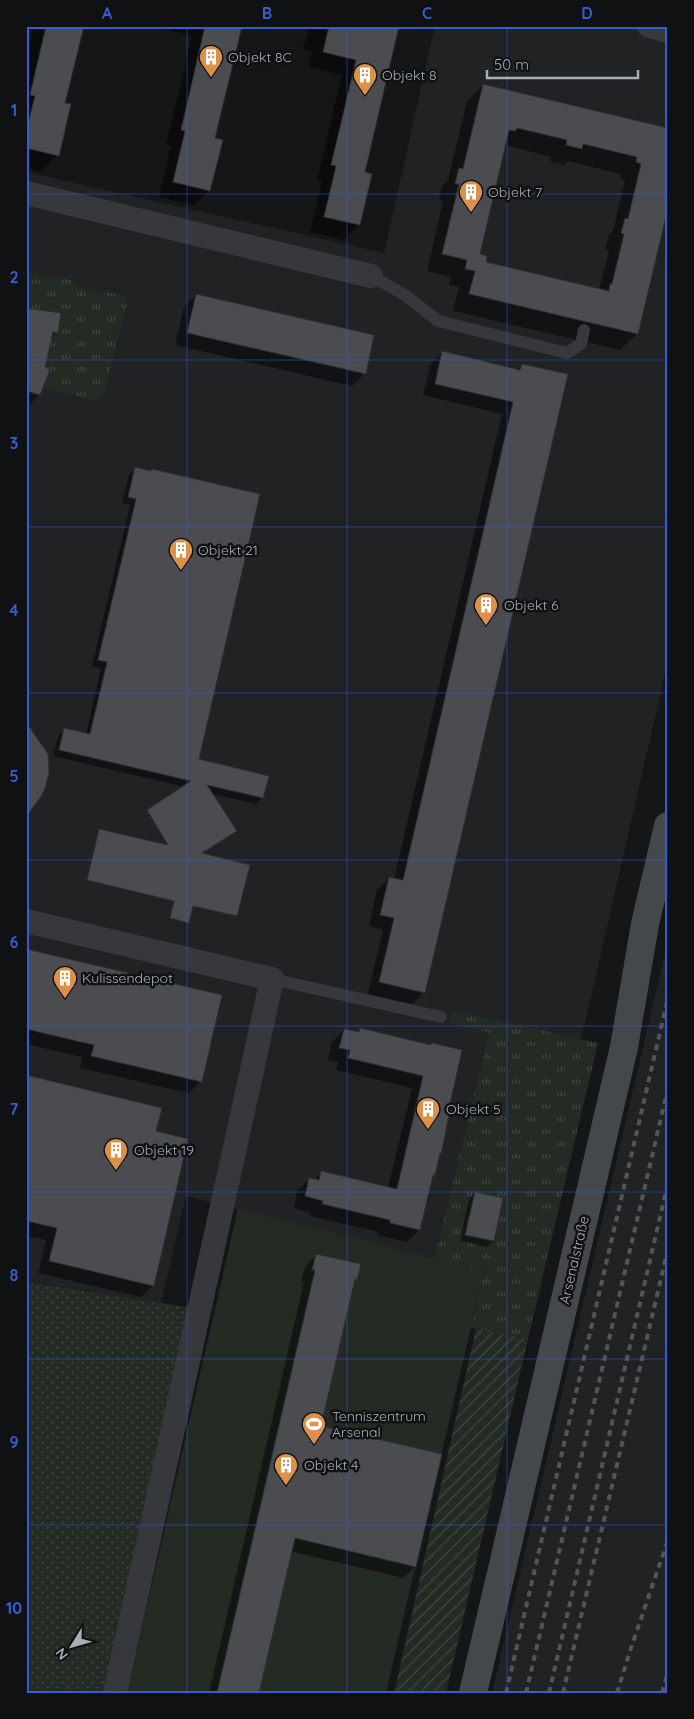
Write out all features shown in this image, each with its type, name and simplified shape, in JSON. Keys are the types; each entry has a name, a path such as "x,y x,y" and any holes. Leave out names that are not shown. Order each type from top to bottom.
{"main road":[{"name":"Arsenalstraße","path":"473,1693 624,1047 645,924 668,826"}],"street":[{"path":"649,26 668,30"},
{"path":"26,193 371,276"},
{"path":"26,921 272,979 115,1693"}],"lane":[{"path":"371,276 405,295 438,321 567,353 581,344 584,330"},
{"path":"272,979 440,1017"}],"shaded area":[{"path":"435,26 668,26 668,661 581,1040 453,1010 449,1023 489,1033 434,1259 186,1196 161,1303 26,1282 26,172 384,253"},
{"path":"668,940 668,1693 492,1693"}],"green space":[{"path":"26,272 72,280 81,288 124,295 127,303 103,397 94,400 43,388 50,369 45,367 53,332 58,332 61,313 26,308"},
{"path":"453,1010 598,1043 528,1339 471,1328 484,1271 434,1259 489,1033 449,1023"},
{"name":"Tenniszentrum Arsenal","path":"238,1209 484,1271 386,1693 127,1693"},
{"path":"26,1282 193,1308 105,1693 26,1693"},
{"path":"476,1329 528,1339 446,1693 394,1693"}],"building":[{"path":"46,26 84,26 65,103 71,104 59,156 26,148 26,132 35,96 30,95"},
{"name":"Objekt 8C","path":"205,26 242,26 215,138 223,140 210,191 173,182 185,131 181,130"},
{"name":"Objekt 8","path":"329,26 399,26 365,172 372,174 360,225 324,217 336,166 331,165 356,60 323,52"},
{"name":"Objekt 7","path":"483,84 668,128 668,208 638,334 469,294 475,271 465,269 467,260 442,254 459,184 455,184 459,168 463,169","holes":["517,128 567,140 566,145 582,149 583,144 637,157 636,162 641,164 628,219 625,218 621,233 624,234 609,291 486,262 487,256 480,254 509,130 516,131"]},
{"path":"196,294 374,335 366,374 187,333"},
{"path":"26,308 61,313 58,333 53,332 45,367 50,369 40,395 26,391"},
{"name":"Objekt 6","path":"442,351 520,370 522,364 568,374 425,993 379,982 394,918 380,915 389,877 403,880 513,402 435,384"},
{"path":"135,467 151,471 152,469 260,494 199,759 269,776 263,798 207,785 237,831 202,853 250,865 237,916 193,906 189,923 170,918 174,901 87,880 99,829 168,845 147,810 191,781 59,750 64,728 90,734 107,662 98,660 136,499 128,497"},
{"path":"26,722 48,754 49,773 42,795 26,817"},
{"path":"26,949 222,995 202,1082 91,1056 94,1045 26,1029"},
{"name":"Objekt 5","path":"360,1028 431,1045 432,1043 462,1050 441,1154 435,1175 433,1175 420,1230 390,1223 390,1220 322,1204 323,1201 305,1196 309,1178 319,1180 321,1171 397,1189 423,1076 348,1058 350,1050 339,1048 344,1029 359,1032"},
{"name":"Objekt 19","path":"26,1075 162,1108 156,1131 188,1139 154,1286 49,1261 57,1228 26,1221"},
{"path":"475,1192 503,1198 494,1241 465,1235"},
{"path":"316,1254 361,1264 357,1280 355,1279 321,1426 442,1454 416,1567 295,1538 259,1693 217,1693 315,1270 312,1270"}],"railway":[{"path":"506,1693 668,998"},
{"path":"526,1693 668,1088"},
{"path":"549,1693 668,1183"},
{"path":"563,1693 668,1249"},
{"path":"617,1693 668,1540"},
{"path":"662,1693 668,1672"}],"place":[{"name":"Objekt 8C","path":"211,78"},
{"name":"Objekt 8","path":"365,96"},
{"name":"Objekt 7","path":"471,213"},
{"name":"Objekt 21","path":"181,571"},
{"name":"Objekt 6","path":"486,626"},
{"name":"Kulissendepot","path":"65,999"},
{"name":"Objekt 5","path":"428,1130"},
{"name":"Objekt 19","path":"116,1171"},
{"name":"Tenniszentrum Arsenal","path":"314,1445"},
{"name":"Objekt 4","path":"286,1486"}]}
